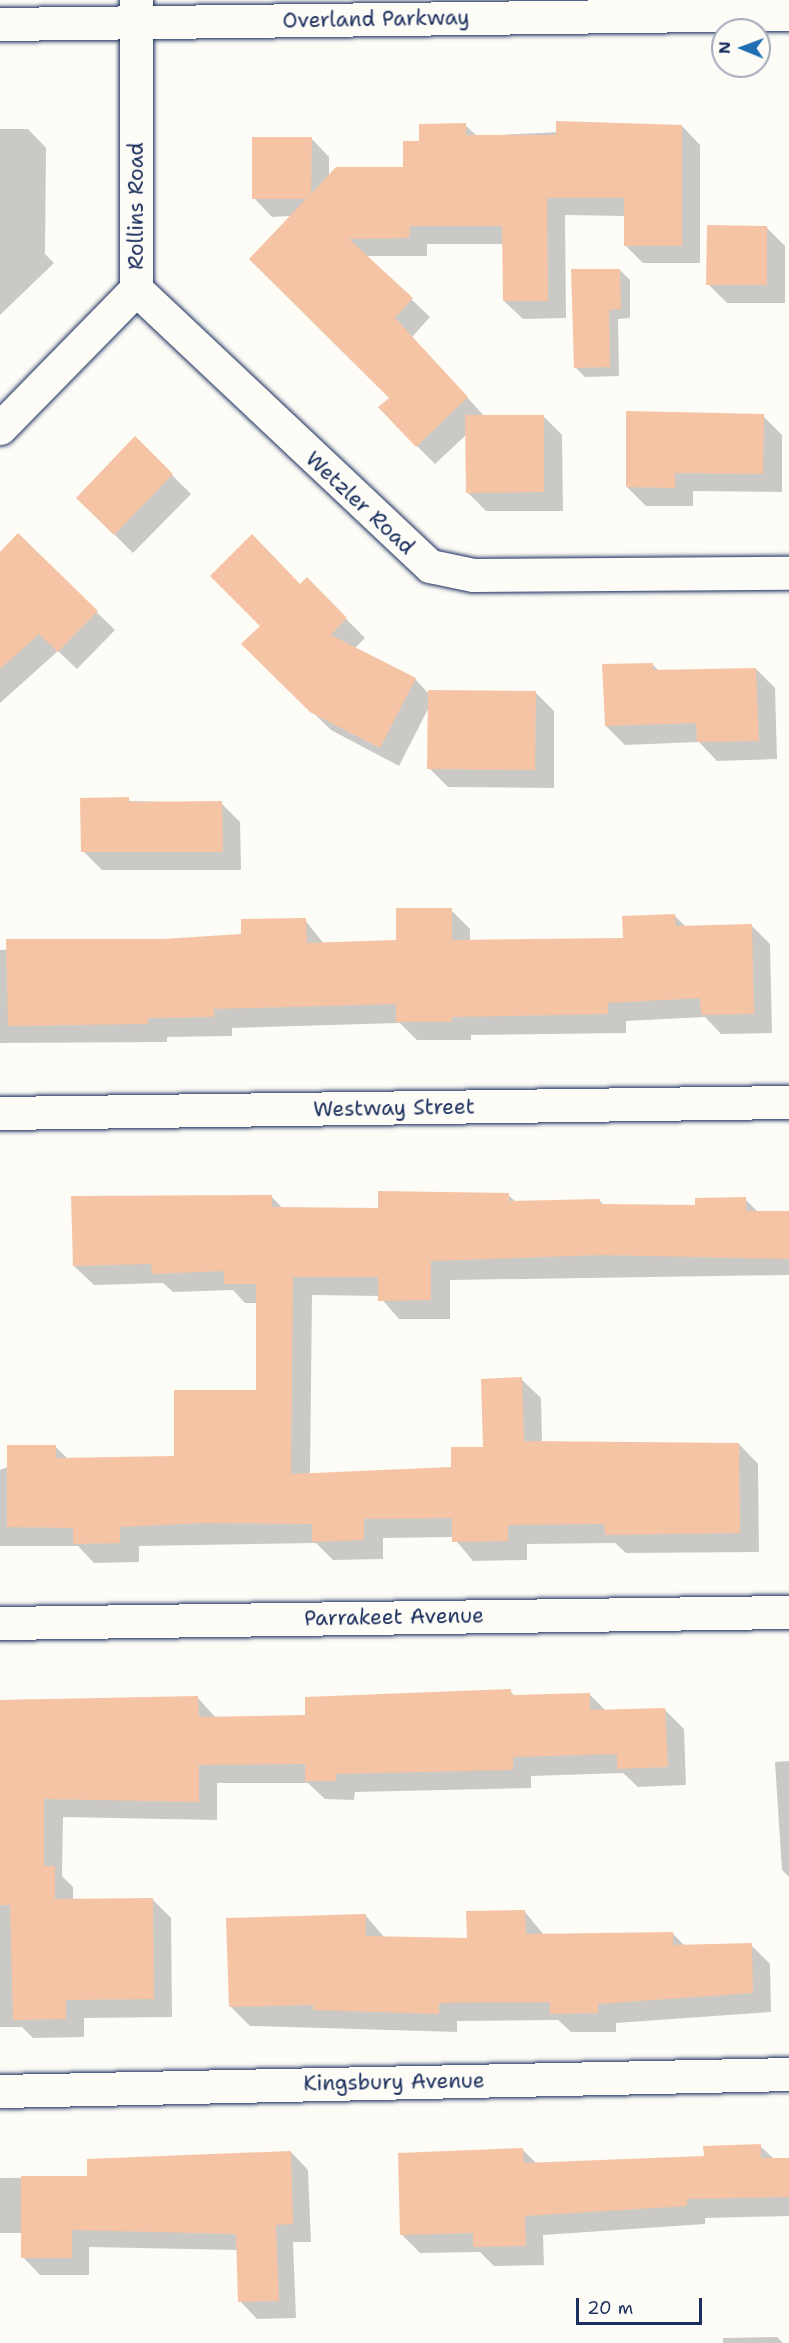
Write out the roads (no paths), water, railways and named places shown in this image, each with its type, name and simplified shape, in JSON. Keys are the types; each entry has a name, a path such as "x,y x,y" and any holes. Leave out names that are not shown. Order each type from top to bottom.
{"street":[{"name":"Overland Parkway","path":"0,24 136,11 789,14"},
{"name":"Rollins Road","path":"0,428 136,289 136,11"},
{"name":"Wetzler Road","path":"136,289 430,566 473,575 789,573"},
{"name":"Westway Street","path":"0,1113 789,1102"},
{"name":"Parrakeet Avenue","path":"0,1623 789,1612"},
{"name":"Kingsbury Avenue","path":"0,2091 789,2074"}]}
